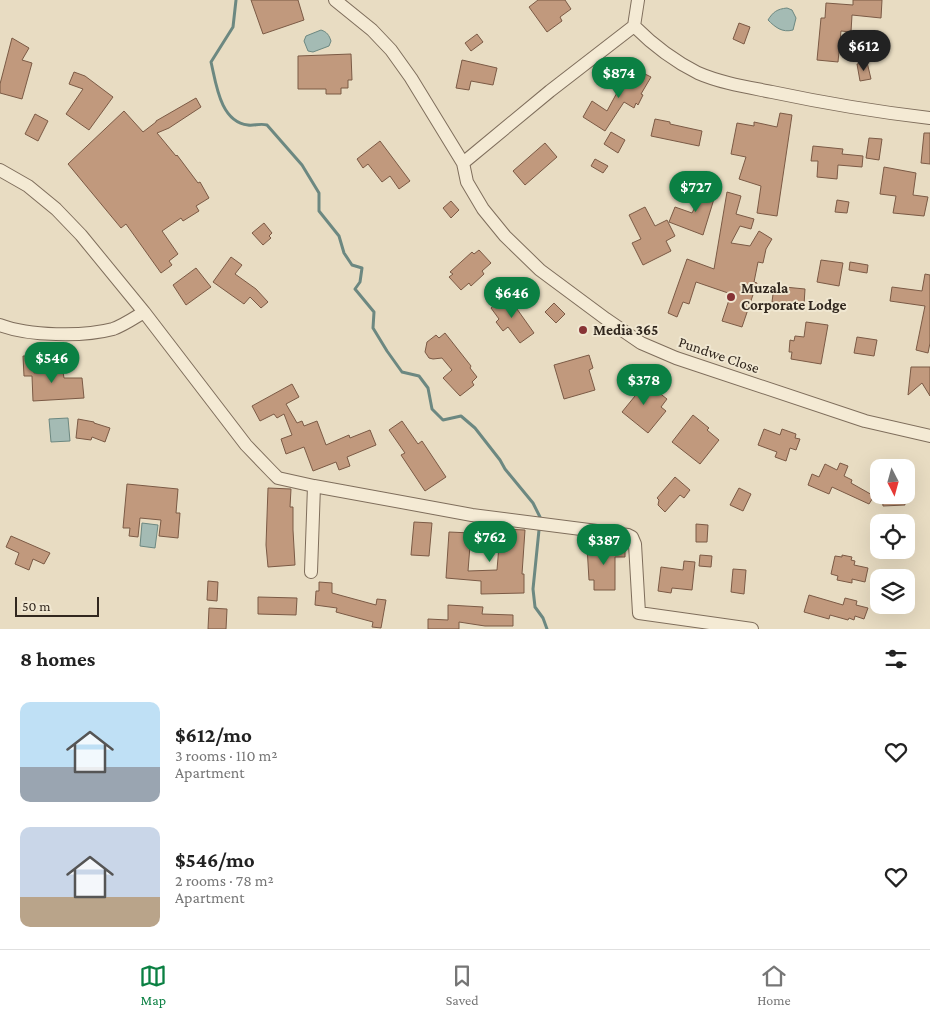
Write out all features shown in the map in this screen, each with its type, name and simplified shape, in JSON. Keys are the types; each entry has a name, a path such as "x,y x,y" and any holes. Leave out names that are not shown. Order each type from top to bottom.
{"street":[{"name":"Pundwe Close","path":"335,0 372,30 391,50 464,163 467,182 483,209 506,236 540,270 641,343 676,358 865,421 930,436"},
{"path":"464,163 550,91 634,26 638,0"},
{"path":"634,26 652,44 678,62 700,73 728,83 816,101 930,118"},
{"path":"0,170 28,186 56,209 81,235 144,312 246,445 278,478 472,515 628,534 632,537 635,544 639,613 752,629"},
{"path":"0,325 40,333 73,333 112,329 125,324 144,312"},
{"path":"311,572 314,486"}],"water":[{"path":"787,8 792,10 796,18 793,30 785,31 779,29 768,20 776,11"},
{"path":"321,30 326,33 331,41 329,46 313,52 308,51 304,41 306,36"},
{"path":"68,418 70,441 51,442 49,419"},
{"path":"142,523 158,525 155,548 140,546"}],"building":[{"path":"251,0 298,0 304,20 263,34"},
{"path":"538,0 565,0 571,9 560,17 562,21 547,32 529,7"},
{"path":"853,0 882,0 881,18 852,15 851,32 841,31 838,62 817,60 821,18 825,18 826,3 853,5"},
{"path":"739,23 750,27 744,44 733,39"},
{"path":"477,34 483,42 471,51 465,43"},
{"path":"12,38 29,48 22,60 32,63 22,99 0,93 0,84"},
{"path":"351,54 352,80 348,80 348,88 341,88 341,94 326,94 326,89 298,89 298,56"},
{"path":"462,60 497,68 493,85 471,81 469,90 456,88"},
{"path":"867,62 871,79 860,81 857,64"},
{"path":"631,67 651,77 641,94 643,95 638,105 636,103 634,108 624,102 605,131 583,117 592,101 607,111"},
{"path":"74,72 85,76 113,97 89,130 66,114 83,89 69,84"},
{"path":"196,98 201,107 169,128 157,133 177,155 198,183 200,182 209,198 196,206 199,211 183,221 181,218 162,231 178,254 169,261 172,265 161,273 126,224 121,228 68,164 124,111 143,132 156,121"},
{"path":"780,113 792,115 777,216 757,213 761,186 739,179 746,157 731,154 737,123 754,126 754,122 777,127"},
{"path":"35,114 48,121 38,141 25,134"},
{"path":"655,119 702,131 699,146 651,136"},
{"path":"611,132 625,140 618,153 604,144"},
{"path":"924,133 930,133 930,164 921,163"},
{"path":"869,138 882,139 879,160 866,158"},
{"path":"380,141 410,181 399,189 390,176 382,182 368,164 363,168 357,159"},
{"path":"545,143 557,157 525,185 513,171"},
{"path":"813,146 843,149 842,154 863,156 862,167 838,165 837,179 817,177 818,161 811,161"},
{"path":"595,159 608,166 603,173 591,166"},
{"path":"884,167 916,173 913,195 928,197 924,216 893,213 896,196 880,194"},
{"path":"703,185 717,189 703,235 669,222 675,207 692,213 700,198"},
{"path":"727,192 741,196 736,214 754,219 751,229 740,226 731,243 750,246 759,231 772,239 766,249 763,263 758,262 754,282 757,283 742,327 722,321 731,294 696,282 689,304 683,302 677,317 668,313 687,259 714,269"},
{"path":"837,200 849,202 847,213 835,212"},
{"path":"451,201 459,210 451,218 443,208"},
{"path":"645,207 655,226 667,220 675,236 666,241 671,251 643,265 632,243 641,239 629,215"},
{"path":"264,223 272,233 269,236 271,238 263,245 252,233"},
{"path":"479,250 491,263 482,271 484,274 471,286 469,283 461,290 449,277 453,274 450,272 472,252 474,254"},
{"path":"231,257 242,265 235,274 256,289 268,302 261,308 250,297 244,304 213,282"},
{"path":"821,260 843,263 839,286 817,282"},
{"path":"850,262 868,265 867,273 849,270"},
{"path":"196,268 211,287 186,305 173,285"},
{"path":"925,274 930,275 930,343 928,353 916,350 925,306 890,301 892,287 922,291"},
{"path":"774,286 805,289 804,305 772,302"},
{"path":"507,295 534,333 520,343 508,327 503,331 496,322 499,319 491,308"},
{"path":"554,303 565,314 556,323 545,312"},
{"path":"806,322 828,325 821,364 791,359 792,352 789,352 790,340 794,341 795,336 804,337"},
{"path":"445,333 471,366 470,368 477,377 472,382 474,385 460,396 443,378 452,370 442,358 429,358 425,352 427,342 436,335 439,338"},
{"path":"857,337 877,340 874,356 854,353"},
{"path":"589,355 593,368 589,370 595,390 564,399 554,365"},
{"path":"23,356 33,356 34,373 63,372 64,378 82,378 84,398 33,401 32,376 24,376"},
{"path":"911,367 930,367 930,396 922,383 908,395"},
{"path":"633,377 655,395 658,392 667,399 661,407 666,411 648,433 622,412 635,396 625,387"},
{"path":"292,384 299,397 286,404 297,423 302,421 304,426 317,421 326,445 349,435 350,438 370,430 376,445 347,457 350,466 339,470 336,462 313,471 304,447 286,454 281,439 292,435 284,414 277,418 274,414 260,421 252,406"},
{"path":"693,415 709,428 707,430 719,440 700,464 672,442"},
{"path":"78,419 110,428 105,442 92,437 91,440 76,438"},
{"path":"402,421 418,444 422,441 446,477 425,491 401,455 405,453 389,430"},
{"path":"764,429 780,435 782,429 796,434 795,438 800,439 796,450 790,448 786,461 775,457 777,452 758,445"},
{"path":"840,463 848,466 844,476 852,480 851,483 870,494 869,504 832,487 829,494 808,485 812,474 819,477 825,464 837,470"},
{"path":"675,477 690,490 684,498 680,495 665,512 658,505 659,500 657,498"},
{"path":"127,484 178,489 176,513 180,513 178,538 159,536 161,520 140,518 138,537 129,536 130,528 123,528"},
{"path":"268,488 291,489 290,507 293,507 295,565 268,567 266,545"},
{"path":"739,488 751,494 743,511 730,505"},
{"path":"883,504 905,505 883,506"},
{"path":"414,522 432,523 429,556 411,555"},
{"path":"696,524 708,525 707,542 696,542"},
{"path":"502,529 525,530 522,574 524,574 524,593 481,594 481,581 446,578 449,532 471,533 468,571 497,570 500,533 502,533"},
{"path":"11,536 50,553 44,564 33,559 29,570 15,564 19,553 6,547"},
{"path":"587,546 625,546 625,557 615,557 615,590 594,590 594,580 589,580"},
{"path":"700,555 712,556 711,567 699,566"},
{"path":"842,555 852,557 851,560 855,561 854,565 868,568 865,582 852,579 852,583 837,580 838,576 831,574 835,556 842,557"},
{"path":"684,561 695,562 692,590 672,588 671,593 658,591 661,567 683,570"},
{"path":"733,569 746,570 744,594 731,592"},
{"path":"208,581 218,582 217,601 207,600"},
{"path":"319,582 332,583 332,593 376,605 377,599 386,600 381,628 372,627 373,622 336,612 337,608 315,605 316,591 319,591"},
{"path":"809,595 843,605 845,598 857,601 856,605 868,608 864,619 855,616 854,620 849,618 848,620 830,615 829,619 804,612"},
{"path":"258,597 297,598 296,615 258,614"},
{"path":"448,605 483,607 482,614 513,615 513,626 485,626 459,622 459,629 428,629 428,619 448,620"},
{"path":"209,608 227,609 226,629 208,629"}],"waterway":[{"path":"236,0 233,27 211,62 225,109 231,117 239,122 248,125 267,125 302,165 319,193 319,211 339,236 344,253 352,265 362,268 360,282 355,289 374,312 373,328 387,351 402,372 419,376 428,388 432,409 443,420 461,416 475,428 533,503 540,517"},
{"path":"539,530 533,589 535,607 543,618 547,629"}],"place":[{"name":"Muzala Corporate Lodge","path":"731,297"},
{"name":"Media 365","path":"583,330"}]}
